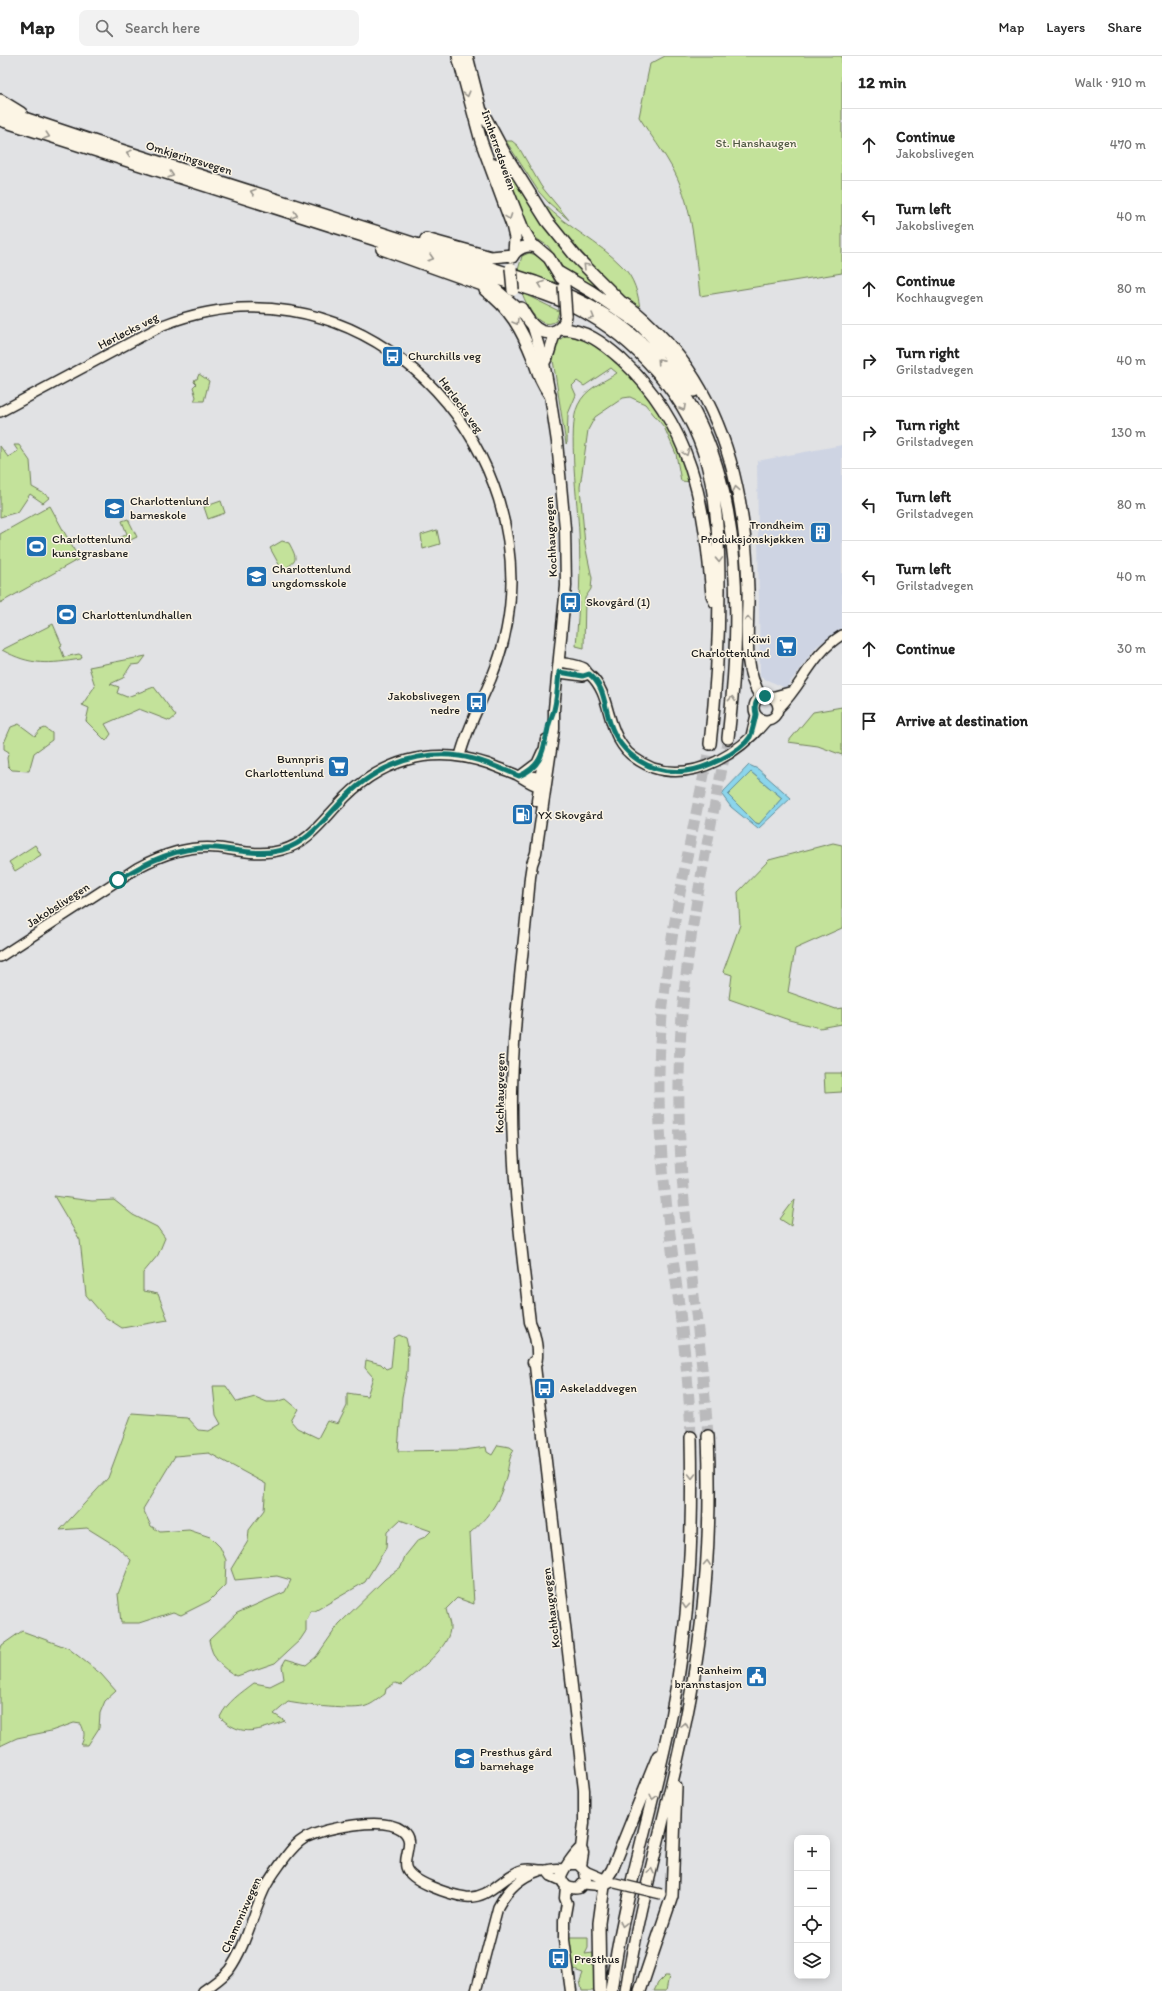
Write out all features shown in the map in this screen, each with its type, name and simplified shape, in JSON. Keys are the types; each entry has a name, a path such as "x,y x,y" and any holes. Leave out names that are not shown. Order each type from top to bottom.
{"highway":[{"name":"Innherredsveien","path":"458,56 481,141 512,225 514,238 514,254 511,268 513,290 524,314"},
{"name":"Innherredsveien","path":"467,56 483,113 484,127 523,229 533,246"},
{"path":"0,100 20,112 29,120"},
{"name":"Omkjøringsvegen","path":"0,110 369,233"},
{"path":"483,113 505,154 547,221 578,258 624,303 639,324 678,366 705,412 719,446 722,482 732,549 736,600 734,681 728,738"},
{"name":"Omkjøringsvegen","path":"3,122 369,233"},
{"path":"369,233 394,231 491,257 514,254 523,247 533,246 546,254 558,272 564,286 566,315 558,330"},
{"path":"369,233 386,251 480,283 502,293 524,314 532,324 541,331 558,330 582,332 615,354 637,375 669,418 685,450 699,492 707,536 712,595 719,610"},
{"path":"369,233 552,288 580,300 616,321 647,348 675,380 694,410 707,437 722,482"},
{"path":"369,233 532,290 574,307 610,328 653,366 680,403 699,440 706,462 717,519 719,610 716,683 710,744"},
{"path":"558,272 592,292 639,324"},
{"path":"480,283 506,308 515,321 524,338 541,383 550,395"},
{"path":"624,303 633,308 666,341 690,371 702,391 721,433 734,476 740,508 747,572 749,663 753,683 766,697"},
{"path":"626,1991 642,1908 674,1777 695,1671 702,1621 709,1528 708,1436"},
{"path":"611,1991 627,1906 665,1746 679,1674 686,1612 691,1527 691,1437"},
{"path":"600,1991 599,1923 612,1870 655,1760 665,1746"},
{"path":"640,1991 672,1896 677,1791 674,1777"}],"main road":[{"name":"Kochhaugvegen","path":"532,324 544,363 559,462 566,550 566,592 559,672 554,709 548,728 545,749 536,853 532,864 516,1004 512,1093 517,1202 530,1322 533,1329 537,1358 535,1366 584,1790 584,1823 581,1848 583,1853 583,1868"},
{"path":"544,363 548,358 552,339 558,330"},
{"name":"Kochhaugvegen","path":"541,782 555,726 554,709"},
{"path":"571,1991 564,1940 564,1920 567,1903 561,1873 576,1851 581,1848"},
{"path":"566,1866 575,1863 583,1868 586,1880 572,1901 567,1903"},
{"path":"564,1884 572,1889 581,1886"}],"street":[{"name":"Hørløcks veg","path":"0,412 163,325 187,317 220,310 260,308 306,313 356,330 400,358 426,379 445,401 467,432 488,470 507,531 511,581 506,630 496,665 468,728 460,756"},
{"path":"756,715 762,720 774,718 779,708 790,697 792,691 822,650 842,635"},
{"path":"560,662 585,669 596,681 602,689 610,723 617,739 631,756 650,766 674,772 696,769 731,753 751,736 756,734 767,720"},
{"path":"559,672 583,676 589,674"},
{"path":"751,736 756,715 755,704 766,697 792,691"},
{"path":"766,697 777,701 779,708"},
{"path":"521,775 537,763 545,749"},
{"name":"Jakobslivegen","path":"0,957 118,880 153,860 177,851 198,848 258,853 274,852 289,848 306,838 354,789 383,769 412,758 460,756 521,775 521,779 541,782"},
{"name":"Chamonixvegen","path":"206,1990 228,1970 248,1932 270,1880 294,1847 311,1835 363,1824 391,1826 399,1829 407,1835 410,1842 406,1859 406,1867 410,1874 419,1882 466,1897 489,1892 519,1871 533,1868 544,1870"},
{"path":"476,1991 498,1907 503,1897 518,1882 528,1875 553,1867 566,1866"},
{"path":"583,1868 609,1882 672,1896"},
{"path":"544,1870 564,1884"},
{"path":"581,1886 609,1882"}],"shaded area":[{"path":"842,445 842,628 816,647 786,688 760,677 757,461"}],"green space":[{"name":"St. Hanshaugen","path":"665,56 842,56 842,273 700,296 693,232 681,186 670,164 639,117 650,64"},
{"path":"506,141 512,141 518,146 541,186 569,220 549,203 539,192"},
{"path":"512,176 620,306 566,272 548,246 534,237 527,228 509,177"},
{"path":"544,204 553,213 613,257 626,270 633,281 640,311 577,247 542,205"},
{"path":"529,253 534,254 542,260 555,283 518,270 522,256"},
{"path":"522,293 559,311 556,321 544,323 534,316"},
{"path":"567,335 582,339 599,348 615,361 647,395 671,430 680,449 692,482 681,481 676,454 664,427 645,404 630,397 623,398 595,417 588,430 580,487 585,545 592,578 591,589 585,598 584,648 576,646 580,561 573,430 575,415 581,399 595,386 617,373 611,368 584,386 577,381 572,386 576,395 568,414 566,444 553,360 557,341"},
{"path":"199,374 209,381 204,401 194,401 196,397 193,387 196,384 194,382 195,379 197,379"},
{"path":"14,445 19,445 30,461 32,487 50,497 43,503 30,494 18,512 0,517 0,446 8,457 18,451"},
{"path":"221,501 225,513 208,519 204,507"},
{"name":"Charlottenlund kunstgrasbane","path":"50,506 79,559 0,603 0,534"},
{"path":"128,519 137,537 122,544 120,538 127,534 122,521"},
{"path":"437,530 440,544 423,549 421,535"},
{"path":"282,541 289,543 294,553 295,560 282,570 270,548"},
{"path":"53,624 62,645 60,646 64,657 79,654 82,656 81,659 50,663 31,661 22,659 2,650"},
{"path":"146,656 140,664 131,665 123,678 110,684 119,687 117,693 127,697 154,687 176,716 170,721 139,709 105,724 111,734 106,741 86,721 89,708 82,705 95,686 89,667"},
{"path":"842,707 842,755 818,746 788,742 813,712"},
{"path":"19,724 35,736 40,730 45,728 52,733 52,740 34,753 29,771 12,770 8,766 7,758 9,752 4,749 4,743 11,727"},
{"path":"751,772 782,798 760,824 756,823 728,795"},
{"path":"833,843 842,845 842,928 795,949 788,992 836,1009 842,1008 842,1024 820,1028 789,1020 729,999 732,975 723,972 740,925 738,892 769,860"},
{"path":"35,845 41,855 15,871 9,862"},
{"path":"824,1073 842,1073 842,1092 825,1093"},
{"path":"54,1196 92,1201 114,1200 133,1215 157,1227 165,1238 158,1255 143,1273 143,1291 158,1294 168,1320 122,1328 105,1317 86,1295 80,1240"},
{"path":"795,1199 791,1226 780,1219"},
{"path":"399,1335 406,1338 408,1347 407,1372 402,1397 398,1451 464,1450 486,1447 487,1452 492,1455 498,1445 510,1447 514,1450 497,1501 483,1520 470,1533 474,1604 457,1598 446,1609 450,1625 449,1634 439,1650 424,1666 402,1685 395,1683 386,1689 385,1694 371,1704 360,1707 341,1708 288,1702 274,1714 285,1721 251,1731 236,1728 228,1724 220,1717 230,1702 254,1683 270,1686 284,1679 282,1666 286,1659 306,1665 316,1657 339,1624 385,1579 401,1567 405,1556 418,1540 425,1537 431,1531 400,1520 387,1532 386,1548 365,1582 315,1611 311,1611 306,1621 306,1631 300,1640 275,1663 237,1676 226,1670 218,1662 212,1652 209,1640 237,1613 285,1592 291,1580 277,1576 235,1580 231,1569 248,1541 249,1530 264,1510 266,1484 209,1453 175,1456 143,1509 151,1526 160,1532 189,1530 210,1537 220,1547 226,1560 225,1585 209,1601 181,1615 173,1612 139,1623 121,1623 118,1594 131,1560 116,1546 87,1528 60,1530 108,1478 132,1413 186,1417 198,1430 209,1431 221,1424 216,1415 213,1386 226,1386 237,1402 255,1397 267,1402 276,1402 286,1399 298,1409 291,1421 297,1428 318,1438 327,1421 338,1424 347,1406 347,1393 367,1396 373,1377 365,1368 366,1360 381,1364 386,1369 391,1367 394,1338"},
{"path":"22,1631 68,1648 101,1674 116,1691 105,1701 100,1713 99,1728 88,1745 81,1745 84,1737 83,1730 81,1724 74,1723 51,1731 17,1738 0,1746 0,1651 2,1645"},
{"path":"569,1938 588,1938 588,1948 585,1954 593,1953 596,1991 582,1991 580,1981 583,1973 574,1970"},
{"path":"665,1976 669,1976 666,1991 654,1991 658,1983"}],"water":[{"path":"749,765 758,769 791,798 758,829 731,807 722,795","holes":["751,772 782,798 759,824 756,823 728,795"]}],"tunnel":[{"path":"708,1436 685,1214 679,1126 680,1037 689,951 703,865 728,738"},
{"path":"691,1437 684,1348 663,1170 660,1125 660,1038 664,996 677,911 710,744"}],"place":[{"name":"Churchills veg","path":"393,356"},
{"name":"Charlottenlund barneskole","path":"114,508"},
{"name":"Trondheim Produksjonskjøkken","path":"820,532"},
{"name":"Charlottenlund kunstgrasbane","path":"36,546"},
{"name":"Charlottenlund ungdomsskole","path":"257,576"},
{"name":"Skovgård (1)","path":"571,602"},
{"name":"Charlottenlundhallen","path":"66,615"},
{"name":"Kiwi Charlottenlund","path":"786,646"},
{"name":"Jakobslivegen nedre","path":"476,703"},
{"name":"Bunnpris Charlottenlund","path":"339,766"},
{"name":"YX Skovgård","path":"522,815"},
{"name":"Askeladdvegen","path":"544,1388"},
{"name":"Ranheim brannstasjon","path":"757,1677"},
{"name":"Presthus gård barnehage","path":"465,1759"},
{"name":"Presthus","path":"559,1959"}],"route":[{"path":"118,880 153,860 185,849 213,848 266,853 289,848 306,838 354,789 373,775 401,761 412,758 460,756 488,764 519,776 537,763 541,753 545,749 548,728 554,709 559,672 583,676 589,674 593,677 602,689 613,731 626,752 642,763 658,769 674,772 689,771 705,766 731,753 745,742 751,736 751,730 756,715 754,708 755,704 757,700 765,696"}]}
